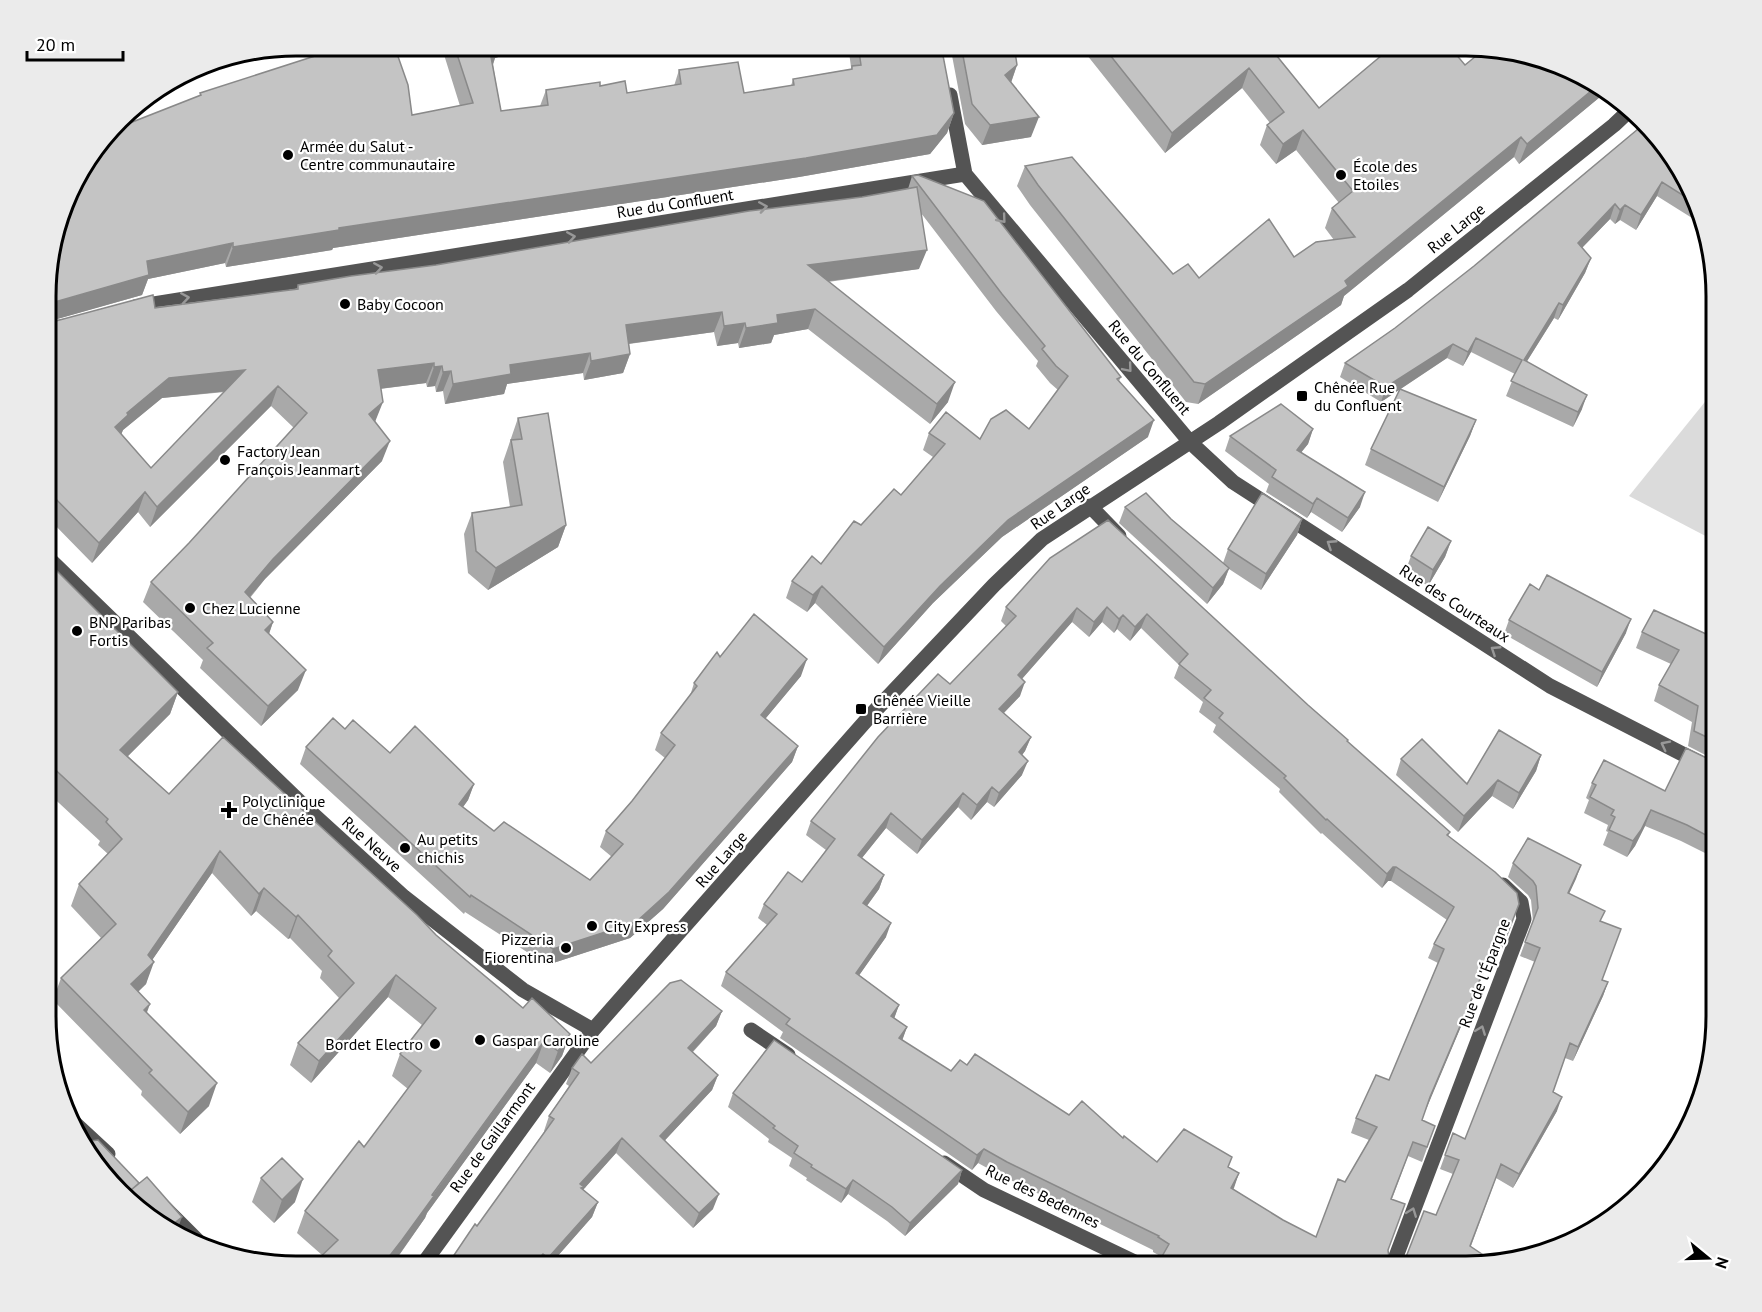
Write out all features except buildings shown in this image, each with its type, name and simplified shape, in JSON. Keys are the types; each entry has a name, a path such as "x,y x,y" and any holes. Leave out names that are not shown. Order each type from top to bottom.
{"street":[{"path":"947,80 965,174"},
{"name":"Rue Large","path":"593,1029 656,961 870,716 994,585 1042,539 1190,442 1408,290 1625,115"},
{"name":"Rue du Confluent","path":"125,310 147,304 965,174 1190,442"},
{"name":"Rue des Courteaux","path":"1190,442 1233,482 1550,686 1706,766"},
{"path":"1090,507 1131,548"},
{"name":"Rue Neuve","path":"56,567 295,797 404,897 523,990 593,1029"},
{"name":"Rue de l'Épargne","path":"1396,1256 1524,919 1521,902 1494,877"},
{"name":"Rue de Gaillarmont","path":"429,1256 593,1029"},
{"path":"751,1030 798,1062"},
{"path":"88,1137 118,1164"},
{"name":"Rue des Bedennes","path":"931,1154 984,1190 1122,1256"},
{"path":"150,1195 185,1230"}],"shaded area":[{"path":"1706,401 1706,536 1629,496"}],"place":[{"name":"Armée du Salut - Centre communautaire","path":"288,155"},
{"name":"École des Etoiles","path":"1341,175"},
{"name":"Baby Cocoon","path":"345,304"},
{"name":"Chênée Rue du Confluent","path":"1302,396"},
{"name":"Factory Jean François Jeanmart","path":"225,460"},
{"name":"Chez Lucienne","path":"190,608"},
{"name":"BNP Paribas Fortis","path":"77,631"},
{"name":"Chênée Vieille Barrière","path":"861,709"},
{"name":"Polyclinique de Chênée","path":"229,810"},
{"name":"Au petits chichis","path":"405,848"},
{"name":"City Express","path":"592,926"},
{"name":"Pizzeria Fiorentina","path":"566,948"},
{"name":"Gaspar Caroline","path":"480,1040"},
{"name":"Bordet Electro","path":"435,1044"}]}
